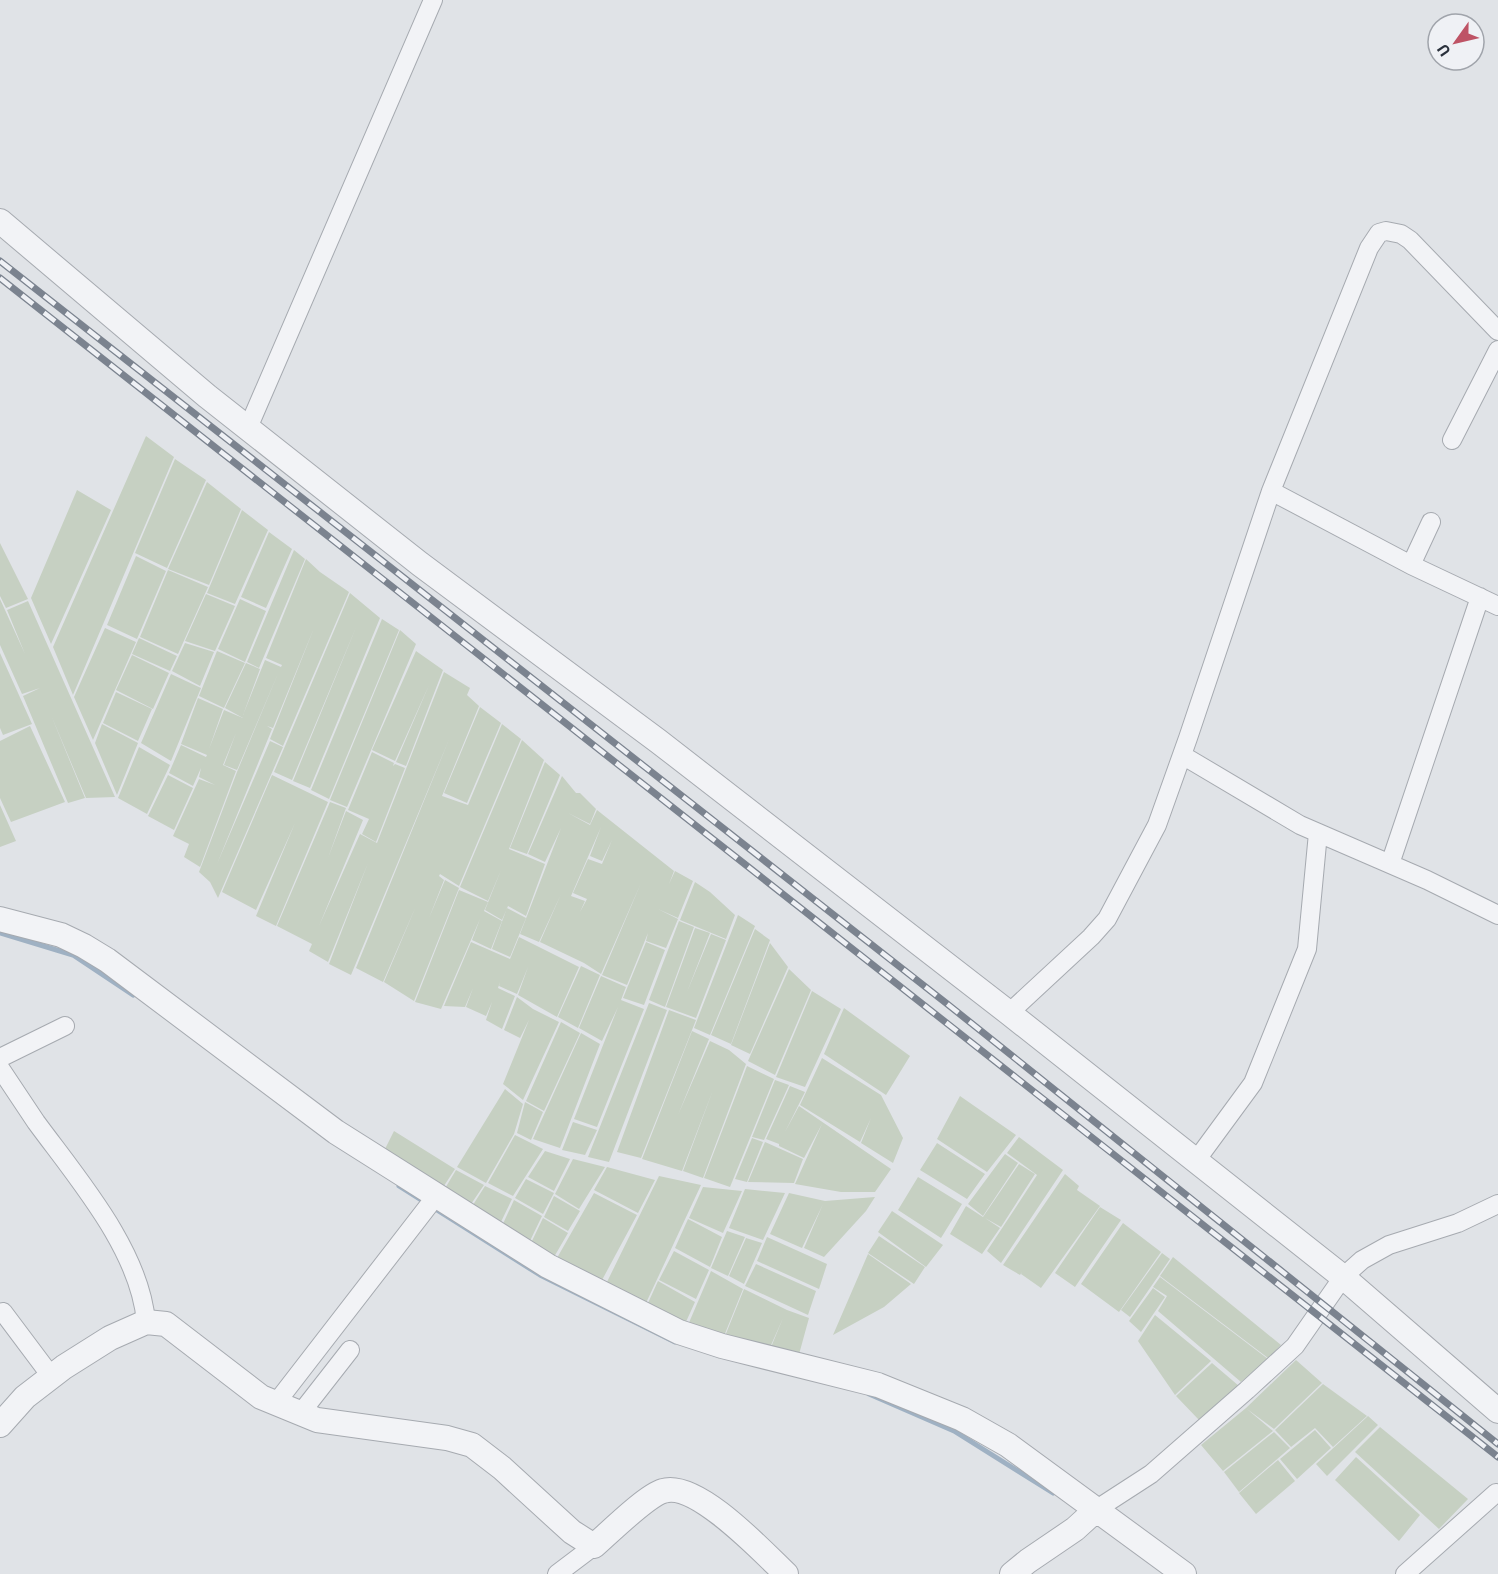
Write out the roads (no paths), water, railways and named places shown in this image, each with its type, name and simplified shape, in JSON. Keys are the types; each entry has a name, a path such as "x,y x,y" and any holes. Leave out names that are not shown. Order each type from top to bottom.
{"street":[{"path":"248,428 433,0"},
{"path":"0,222 207,396 420,564 658,741 1008,1013 1343,1278 1498,1411"},
{"path":"1008,1013 1090,938 1107,919 1157,825 1271,491 1351,289 1369,248 1379,233 1393,231 1410,240 1498,331"},
{"path":"1452,440 1498,350"},
{"path":"1271,491 1411,565 1498,606"},
{"path":"1411,565 1431,522"},
{"path":"1390,864 1480,597"},
{"path":"1182,755 1300,825 1498,915"},
{"path":"1195,1162 1253,1083 1307,949 1318,833"},
{"path":"0,919 61,935 107,960 432,1202 548,1266 679,1332 722,1346 878,1385 962,1419 1008,1445 1184,1574"},
{"path":"0,1058 65,1026"},
{"path":"0,1068 81,1181 111,1230 130,1265 141,1292 146,1322"},
{"path":"276,1403 432,1202"},
{"path":"1012,1574 1075,1529 1095,1510 1151,1474 1247,1390 1295,1346 1343,1278 1362,1260 1389,1245 1458,1223 1498,1204"},
{"path":"3,1312 51,1376"},
{"path":"0,1425 25,1397 51,1376 110,1338 146,1322 166,1324 261,1397 300,1414 317,1420 447,1438 472,1445 502,1468 572,1532 594,1546"},
{"path":"300,1414 351,1350"},
{"path":"556,1574 594,1546 660,1491 675,1488 700,1498 744,1534 786,1574"},
{"path":"1405,1574 1496,1493"}],"waterway":[{"path":"0,933 73,955 133,995"},
{"path":"399,1186 540,1275 675,1342"},
{"path":"869,1394 954,1431 1053,1493"}],"railway":[{"path":"0,261 946,1003 1498,1444"},
{"path":"0,278 1498,1457"}]}
